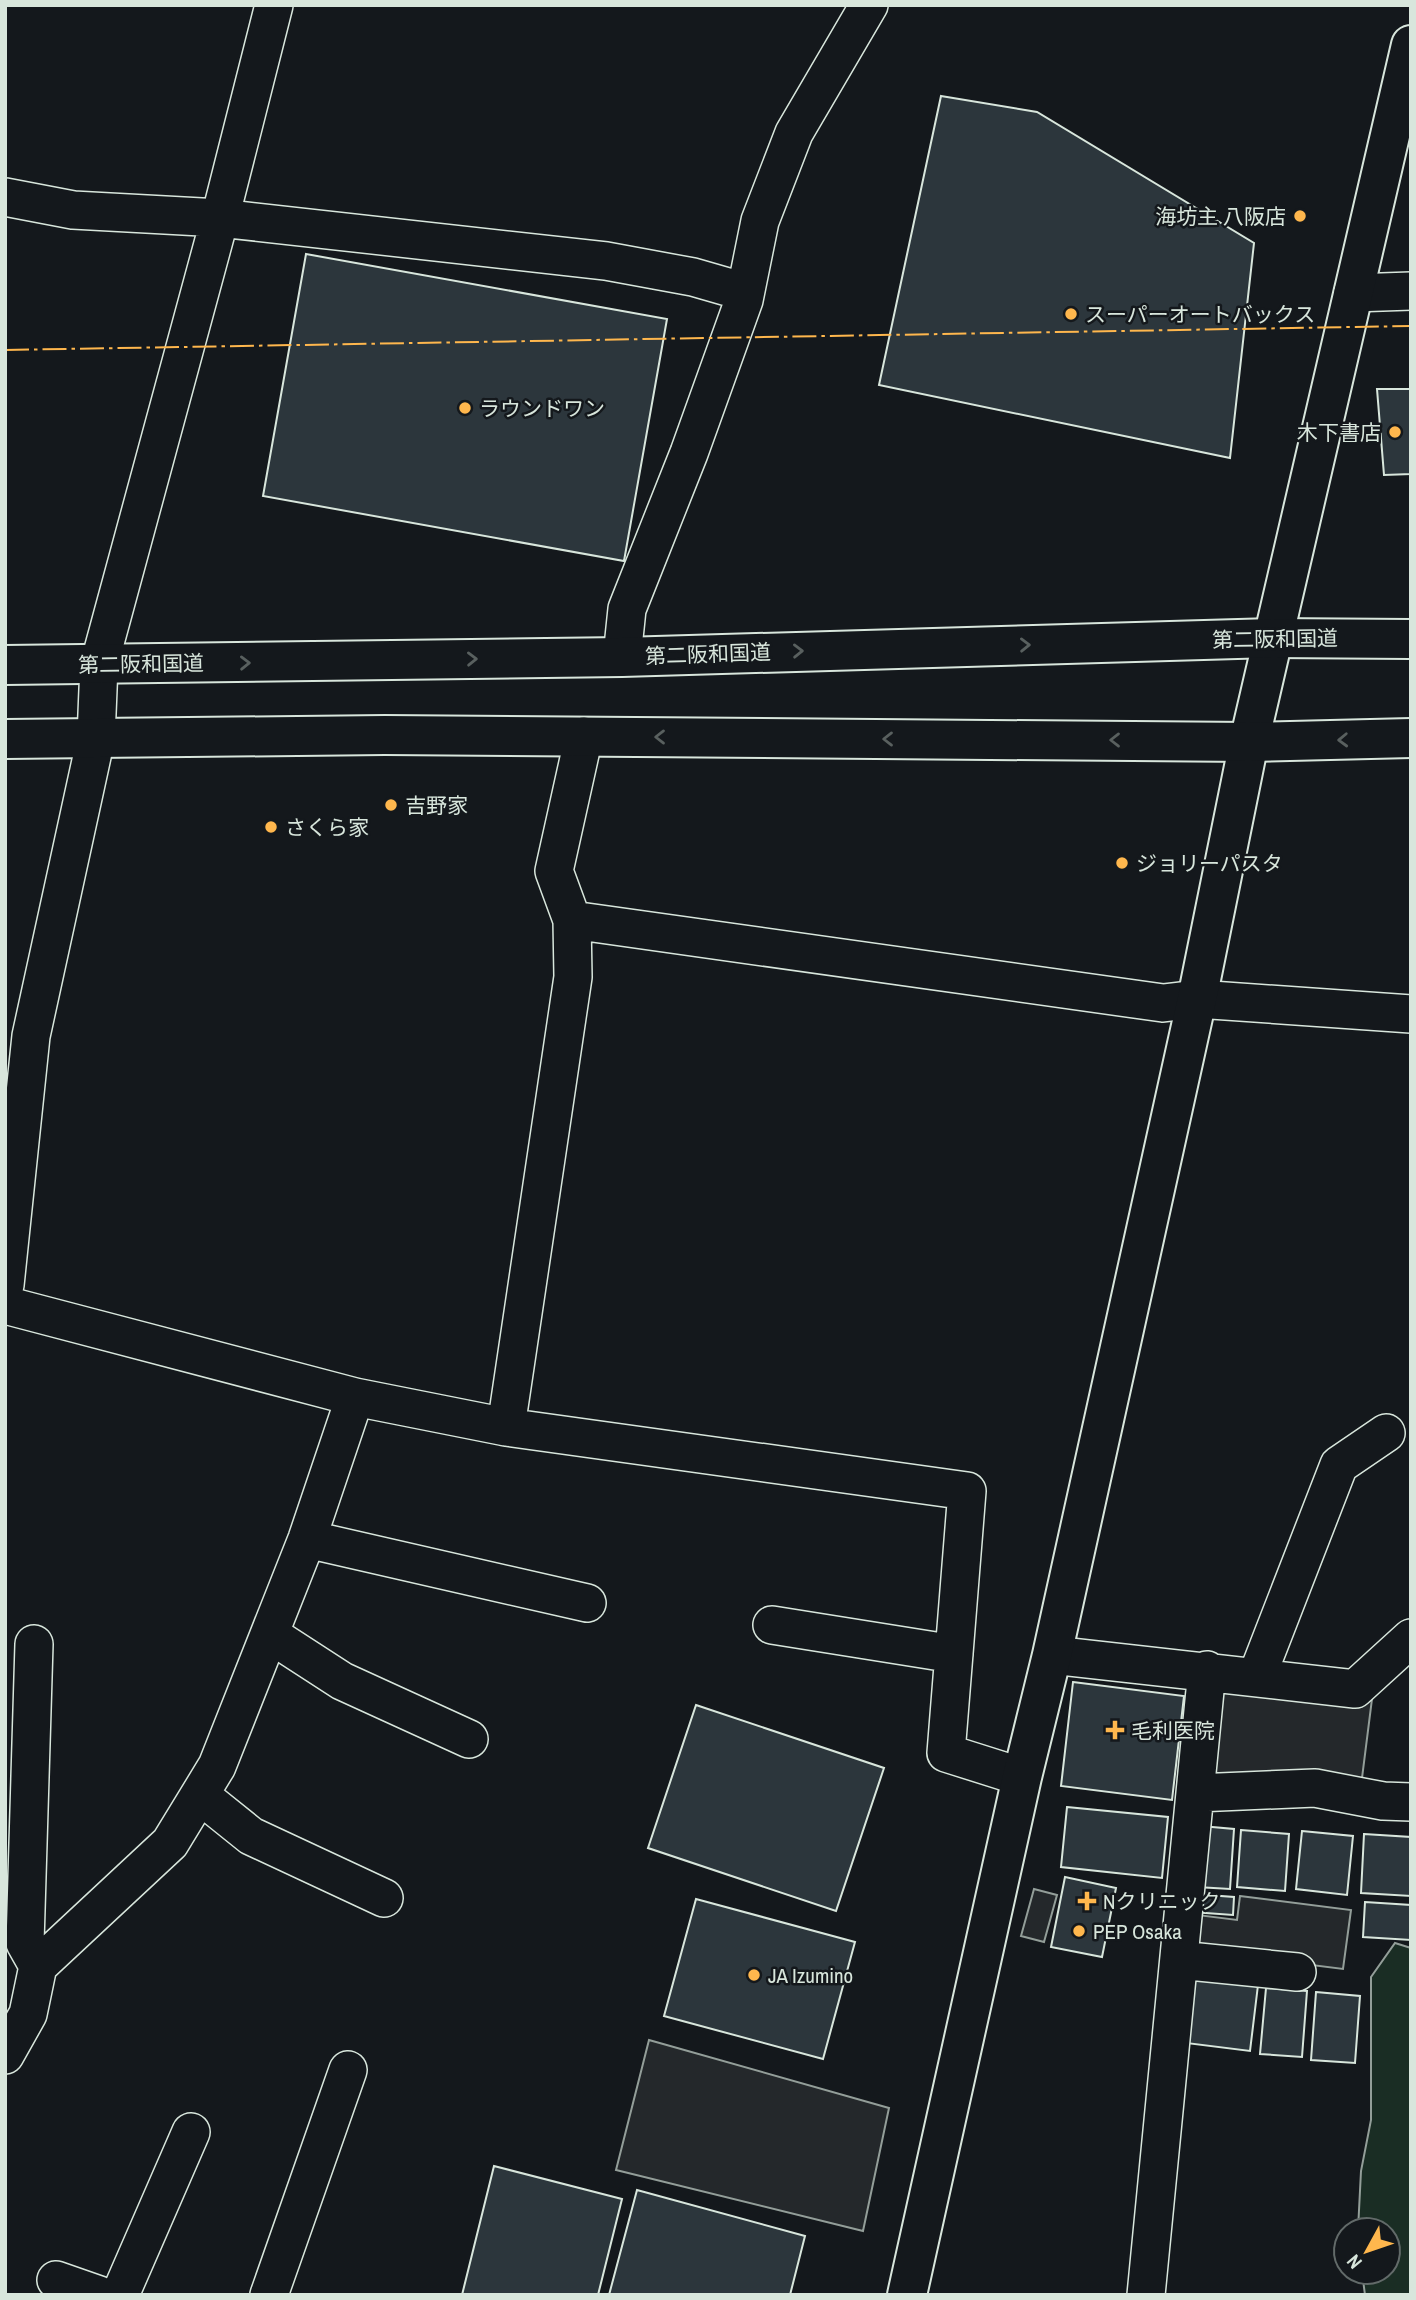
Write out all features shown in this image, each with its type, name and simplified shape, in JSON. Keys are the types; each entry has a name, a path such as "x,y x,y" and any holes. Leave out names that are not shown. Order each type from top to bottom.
{"main road":[{"path":"907,2295 1197,999 1249,742 1411,45"},
{"name":"第二阪和国道","path":"5,666 622,657 1273,638 1411,639"},
{"path":"5,739 584,736 1249,742 1411,738"}],"street":[{"path":"5,1285 31,1035 96,738 100,665 274,5"},
{"path":"622,657 627,610 689,453 745,292 760,221 794,133 869,5"},
{"path":"5,197 73,210 220,218 607,261 693,278 745,292"},
{"path":"1353,293 1411,292"},
{"path":"506,1427 573,977 572,920 554,871 584,736"},
{"path":"572,920 1163,1003 1197,999 1411,1014"},
{"path":"5,1305 355,1397 506,1427 967,1490 946,1753 1021,1777"},
{"path":"5,2055 28,2014 38,1966 170,1843 217,1766 307,1539 355,1397"},
{"path":"1257,1676 1339,1465 1385,1433"},
{"path":"307,1539 587,1603"},
{"path":"772,1625 954,1654"},
{"path":"271,1635 342,1681 469,1739"},
{"path":"1052,1655 1207,1670 1355,1689 1411,1638"},
{"path":"34,1644 26,1943 38,1966"},
{"path":"1146,2295 1207,1670"},
{"path":"1196,1793 1315,1788 1383,1801 1411,1802"},
{"path":"200,1795 251,1836 384,1898"},
{"path":"1179,1959 1297,1972"},
{"path":"269,2295 348,2070"},
{"path":"120,2295 191,2132"},
{"path":"56,2280 99,2295"}],"green space":[{"path":"1395,1943 1411,1948 1411,2295 1365,2295 1364,2286 1402,2286 1402,2216 1359,2216 1361,2171 1371,2120 1371,1977"}],"shaded area":[{"path":"1215,1681 1372,1699 1361,1786 1205,1784"},
{"path":"1034,1889 1057,1895 1044,1942 1021,1936"},
{"path":"1240,1896 1351,1910 1343,1969 1186,1949 1190,1914 1237,1920"},
{"path":"649,2040 889,2108 863,2231 616,2170"}],"building":[{"name":"スーパーオートバックス","path":"941,96 1037,112 1254,243 1230,458 879,385"},
{"name":"ラウンドワン","path":"306,254 667,319 624,561 263,496"},
{"name":"木下書店","path":"1377,389 1411,389 1411,474 1384,475"},
{"path":"1073,1682 1184,1696 1172,1800 1061,1786"},
{"path":"696,1705 884,1768 836,1911 648,1848"},
{"path":"1067,1807 1168,1817 1162,1878 1061,1867"},
{"path":"1201,1826 1234,1829 1230,1889 1197,1887"},
{"path":"1241,1830 1289,1834 1285,1891 1237,1887"},
{"path":"1302,1831 1353,1836 1347,1895 1296,1889"},
{"path":"1364,1834 1411,1837 1411,1896 1361,1893"},
{"path":"1065,1877 1116,1888 1102,1957 1051,1947"},
{"path":"1194,1894 1234,1897 1233,1915 1192,1912"},
{"path":"696,1899 855,1942 823,2059 664,2016"},
{"path":"1365,1902 1411,1905 1411,1940 1363,1937"},
{"path":"1194,1978 1258,1985 1250,2051 1186,2043"},
{"path":"1266,1988 1307,1991 1302,2057 1260,2054"},
{"path":"1316,1992 1360,1996 1355,2063 1311,2060"},
{"path":"494,2166 622,2199 598,2295 462,2295"},
{"path":"637,2190 805,2236 790,2295 609,2295"}],"power":[{"path":"5,350 1411,326"}],"place":[{"name":"海坊主 八阪店","path":"1300,216"},
{"name":"スーパーオートバックス","path":"1071,314"},
{"name":"ラウンドワン","path":"465,408"},
{"name":"木下書店","path":"1395,432"},
{"name":"吉野家","path":"391,805"},
{"name":"さくら家","path":"271,827"},
{"name":"ジョリーパスタ","path":"1122,863"},
{"name":"毛利医院","path":"1115,1730"},
{"name":"Nクリニック","path":"1087,1901"},
{"name":"PEP Osaka","path":"1079,1931"},
{"name":"JA Izumino","path":"754,1975"}]}
